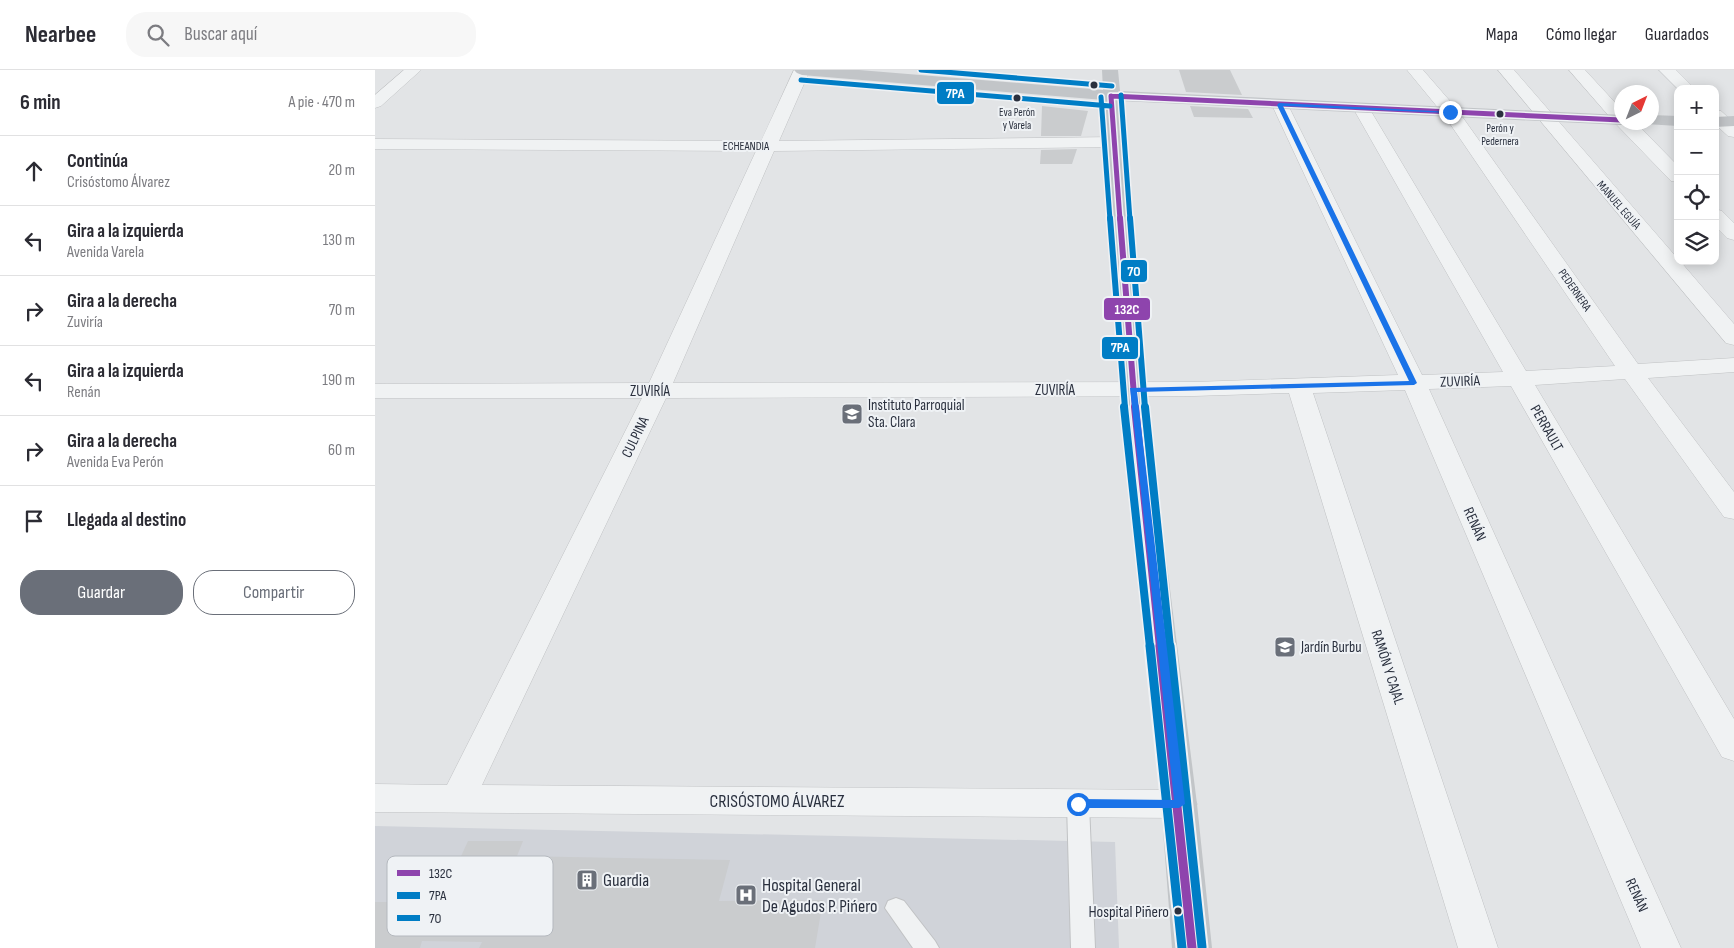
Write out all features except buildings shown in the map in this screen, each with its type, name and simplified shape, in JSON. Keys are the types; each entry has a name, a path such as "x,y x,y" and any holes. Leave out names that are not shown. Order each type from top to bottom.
{"main road":[{"path":"802,70 886,74 1111,96 1614,120"},
{"path":"1110,70 1133,390 1179,804 1192,948"},
{"path":"1659,120 1674,121"}],"street":[{"path":"375,103 413,70"},
{"name":"CULPINA","path":"458,798 657,391 802,70"},
{"name":"PEDERNERA","path":"1415,70 1450,112 1631,371 1734,511"},
{"name":"MANUEL EGUÍA","path":"1506,70 1543,116 1734,338"},
{"path":"1577,70 1614,112"},
{"path":"1667,70 1683,85"},
{"name":"RENÁN","path":"1279,105 1414,383 1661,948"},
{"name":"PERRAULT","path":"1361,108 1734,748"},
{"path":"1633,130 1677,175"},
{"name":"ECHEANDIA","path":"375,144 767,146 1116,142"},
{"path":"1719,219 1734,234"},
{"name":"ZUVIRÍA","path":"375,390 1133,390 1299,387 1518,379 1734,365"},
{"name":"RAMÓN Y CAJAL","path":"1299,387 1478,948"},
{"name":"CRISÓSTOMO ÁLVAREZ","path":"375,798 1179,804"}],"lane":[{"path":"1078,804 1083,948"},
{"path":"896,908 927,948"}],"shaded area":[{"name":"Hospital General De Agudos P. Pińero","path":"375,826 1115,842 1119,948 375,948"}],"transit line":[{"name":"7O","path":"921,70 1112,86"},
{"name":"7PA","path":"801,80 1110,106"},
{"name":"7O","path":"1121,95 1143,391 1202,947"},
{"name":"132C","path":"1111,96 1133,392 1192,948"},
{"name":"132C","path":"1111,96 1614,120"},
{"name":"7PA","path":"1101,97 1123,393 1182,948"}],"place":[{"name":"Eva Perón y Varela","path":"1017,98"},
{"name":"Perón y Pedernera","path":"1500,114"},
{"name":"Instituto Parroquial Sta. Clara","path":"852,414"},
{"name":"Jardín Burbu","path":"1285,647"},
{"name":"Guardia","path":"587,880"},
{"name":"Hospital General De Agudos P. Pińero","path":"746,895"},
{"name":"Hospital Piñero","path":"1178,911"}],"route":[{"path":"1078,804 1179,804 1133,390 1414,383 1279,105 1450,112"}]}
